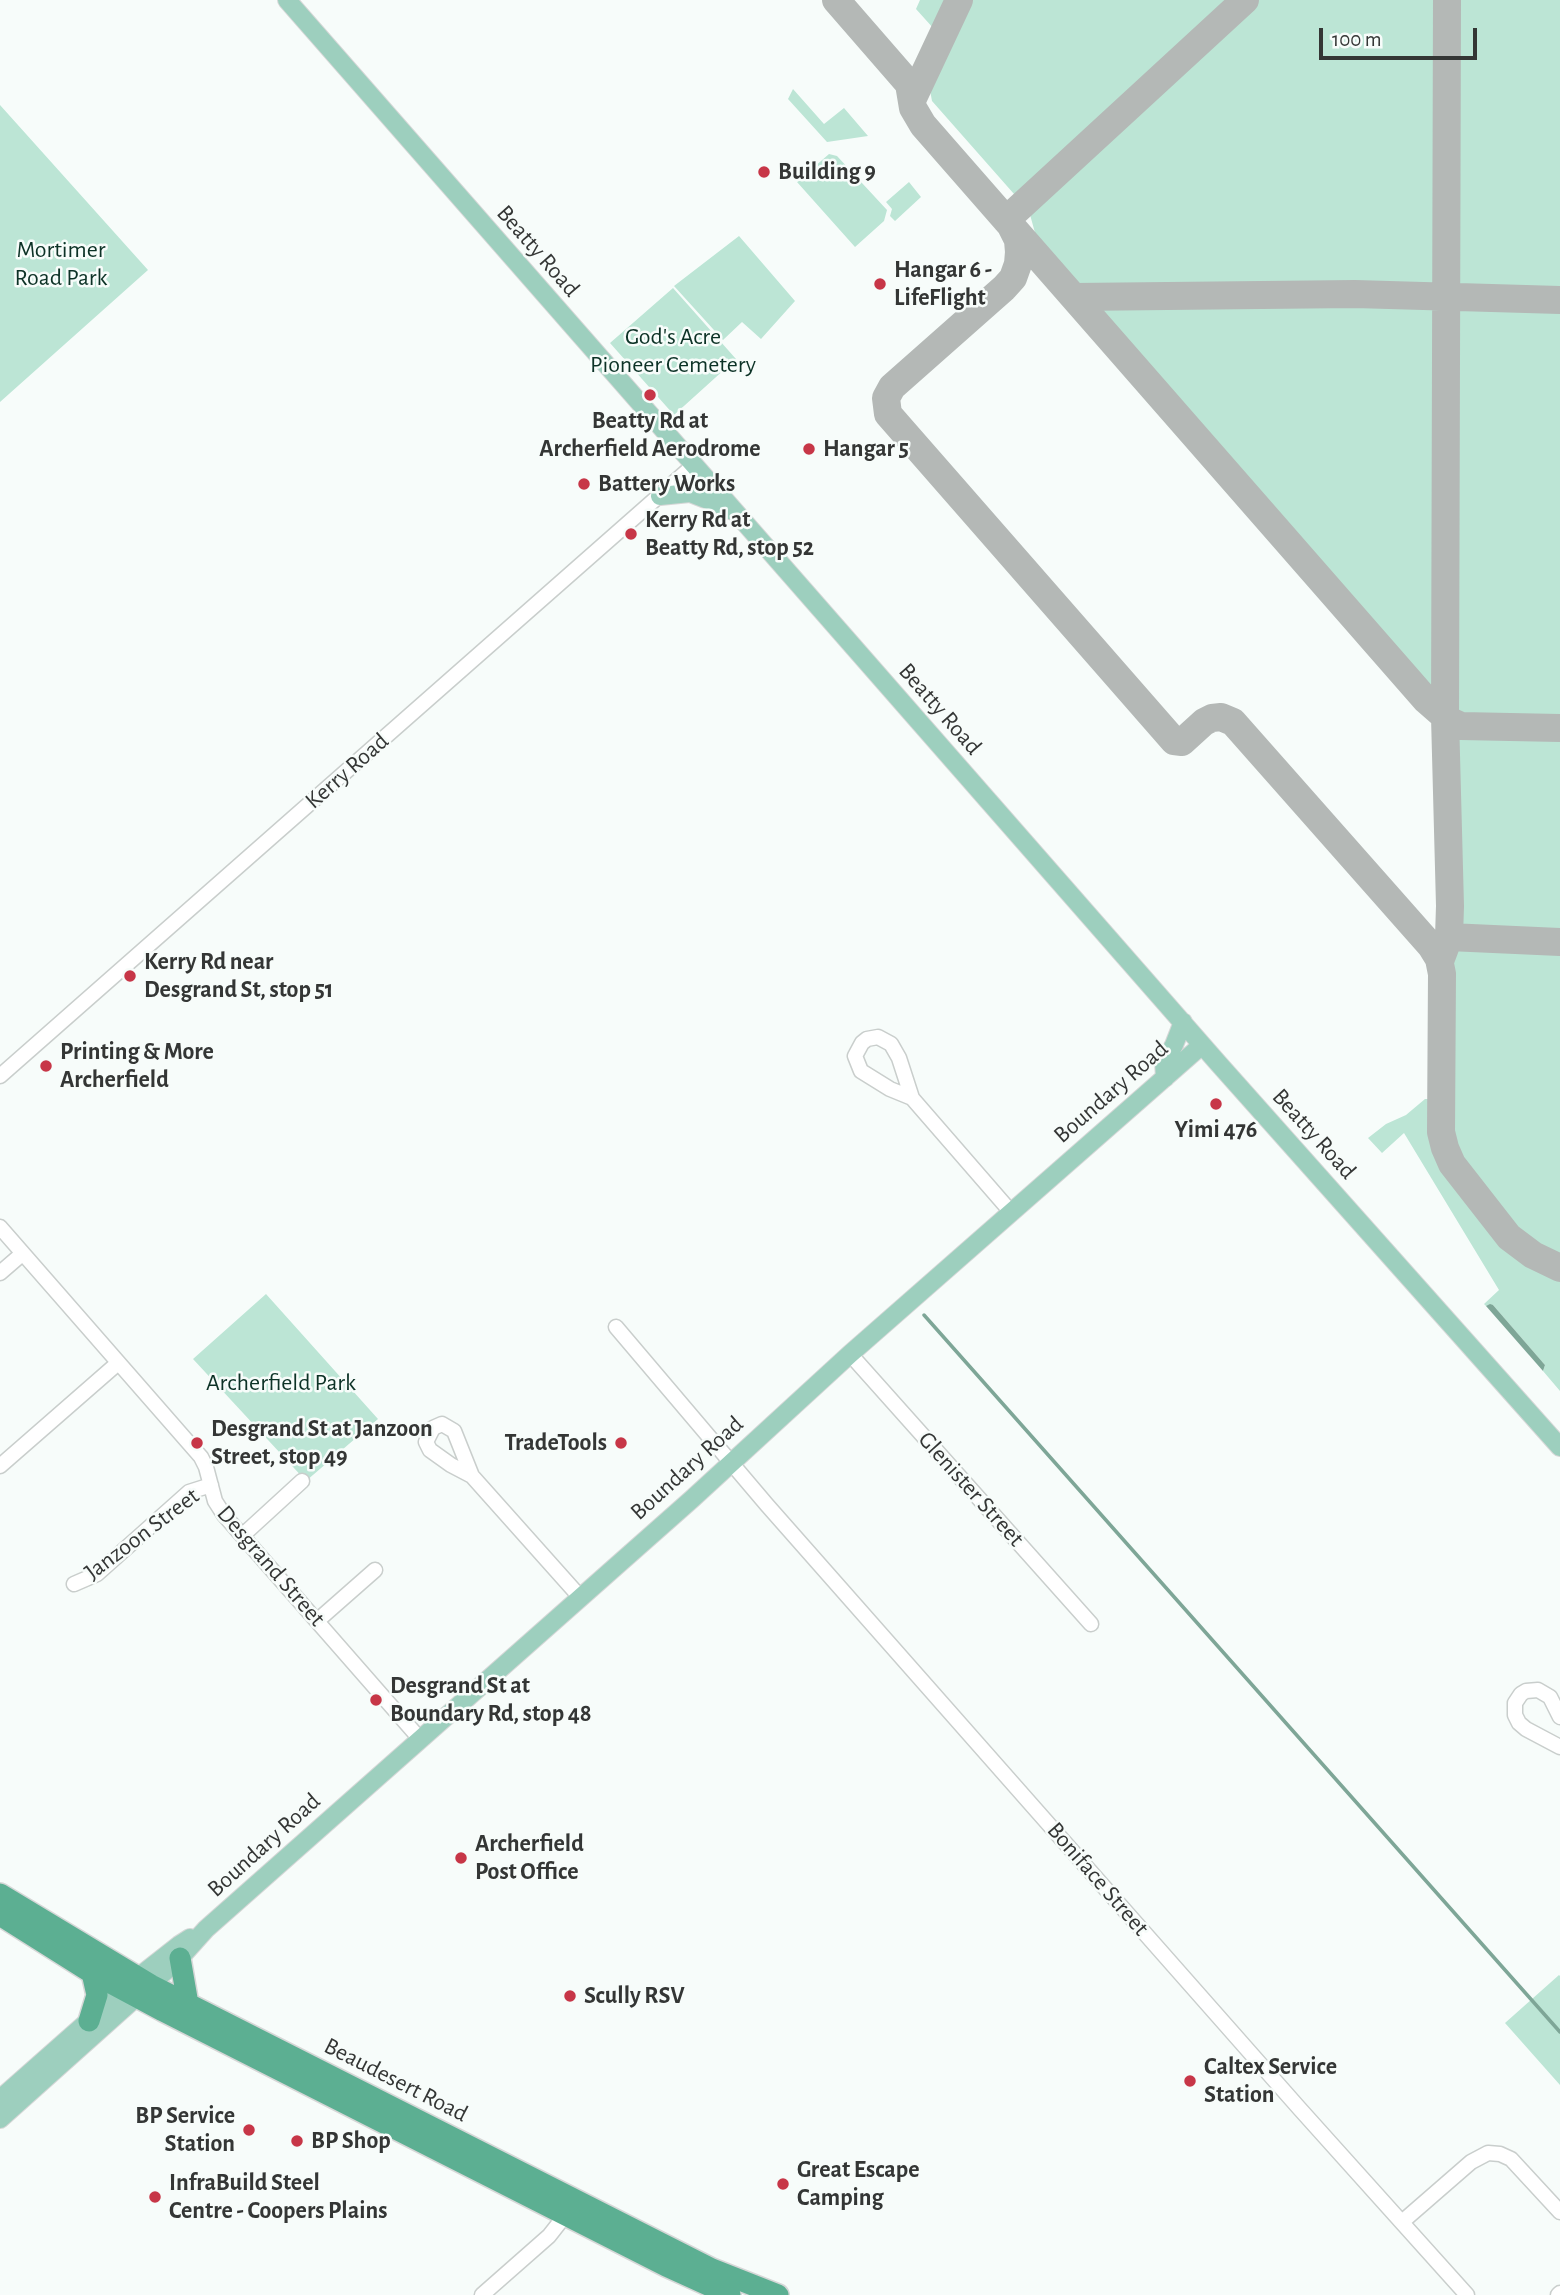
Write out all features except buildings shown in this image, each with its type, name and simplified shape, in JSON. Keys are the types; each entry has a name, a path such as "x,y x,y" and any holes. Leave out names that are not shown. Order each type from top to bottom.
{"highway":[{"name":"Beaudesert Road","path":"0,1894 137,1988 571,2208 778,2295"},
{"name":"Beaudesert Road","path":"0,1915 92,1973 188,2004 571,2208 666,2266 730,2295"},
{"path":"180,1958 188,2004"},
{"path":"89,2021 97,1995 92,1973"}],"main road":[{"name":"Beatty Road","path":"287,0 1202,1045 1560,1447"},
{"path":"660,496 690,493 708,499 723,506 757,536"},
{"path":"1165,1078 1164,1062 1183,1022"},
{"name":"Boundary Road","path":"0,2099 89,2021 180,1958 206,1929 850,1354 1202,1045"},
{"name":"Boundary Road","path":"0,2119 178,1945 206,1929"}],"street":[{"name":"Kerry Road","path":"0,1076 694,465"},
{"path":"912,1098 890,1089 861,1071 855,1056 862,1043 867,1039 878,1038 891,1044 899,1058 912,1098 1011,1212"},
{"name":"Desgrand Street","path":"0,1227 201,1458 218,1508 420,1738"},
{"path":"0,1273 22,1254"},
{"name":"Boniface Street","path":"616,1327 1299,2108 1467,2295"},
{"name":"Glenister Street","path":"850,1354 1091,1624"},
{"path":"0,1466 118,1363"},
{"path":"472,1476 580,1597"},
{"path":"243,1535 302,1481"},
{"name":"Janzoon Street","path":"74,1584 97,1574 189,1492 211,1485"},
{"path":"317,1621 374,1570"},
{"path":"1560,1717 1550,1697 1538,1690 1526,1691 1515,1703 1515,1715 1526,1729 1560,1747"},
{"path":"1402,2222 1471,2162 1483,2154 1494,2152 1506,2156 1518,2166 1560,2212"},
{"path":"482,2295 542,2242 571,2208"}],"green space":[{"path":"920,0 948,0 934,29 916,9"},
{"path":"970,0 1560,0 1560,1391 1543,1371 1545,1365 1493,1305 1484,1304 1499,1290 1404,1133 1382,1153 1368,1138 1386,1124 1406,1115 1425,1099 1434,1102 1437,1108 1438,1129 1445,1129 1449,1124 1453,718 1037,240 1029,211 932,101 929,85"},
{"path":"793,89 824,124 844,108 868,136 827,142 788,99"},
{"name":"Mortimer Road Park","path":"0,105 148,270 0,402"},
{"path":"829,154 837,156 887,210 884,221 855,247 797,182"},
{"path":"909,182 921,197 895,221 890,216 892,209 886,202"},
{"path":"739,236 795,301 761,339 742,322 723,340 674,286"},
{"name":"God's Acre Pioneer Cemetery","path":"673,288 736,359 674,415 610,343"},
{"name":"Archerfield Park","path":"266,1294 378,1419 306,1481 193,1359"},
{"path":"1560,1976 1560,2085 1505,2023"}],"shaded area":[{"path":"1490,1304 1545,1365 1543,1371 1486,1306"}],"waterway":[{"path":"924,1315 1560,2032"}],"taxiway":[{"path":"836,0 909,84 913,108 923,125 1426,700 1450,721 1461,726 1560,728"},
{"path":"913,98 959,0"},
{"path":"1006,220 1245,0"},
{"path":"1440,961 1449,937 1450,906 1445,717 1447,0"},
{"path":"1010,224 1018,240 1019,252 1013,278 892,387 886,398 888,414 1174,741 1182,742 1212,718 1221,717 1233,722 1431,946 1439,959 1442,974 1441,1132 1445,1148 1452,1164 1509,1237 1533,1255 1560,1268"},
{"path":"1074,297 1355,294 1560,300"},
{"path":"1449,937 1560,942"}],"place":[{"name":"Building 9","path":"764,172"},
{"name":"Hangar 6 - LifeFlight","path":"880,284"},
{"name":"Beatty Rd at Archerfield Aerodrome","path":"650,395"},
{"name":"Hangar 5","path":"809,449"},
{"name":"Battery Works","path":"584,484"},
{"name":"Kerry Rd at Beatty Rd, stop 52","path":"631,534"},
{"name":"Kerry Rd near Desgrand St, stop 51","path":"130,976"},
{"name":"Printing & More Archerfield","path":"46,1066"},
{"name":"Yimi 476","path":"1216,1104"},
{"name":"Desgrand St at Janzoon Street, stop 49","path":"197,1443"},
{"name":"TradeTools","path":"621,1443"},
{"name":"Desgrand St at Boundary Rd, stop 48","path":"376,1700"},
{"name":"Archerfield Post Office","path":"461,1858"},
{"name":"Scully RSV","path":"570,1996"},
{"name":"Caltex Service Station","path":"1190,2081"},
{"name":"BP Service Station","path":"249,2130"},
{"name":"BP Shop","path":"297,2141"},
{"name":"Great Escape Camping","path":"783,2184"},
{"name":"InfraBuild Steel Centre - Coopers Plains","path":"155,2197"}]}
